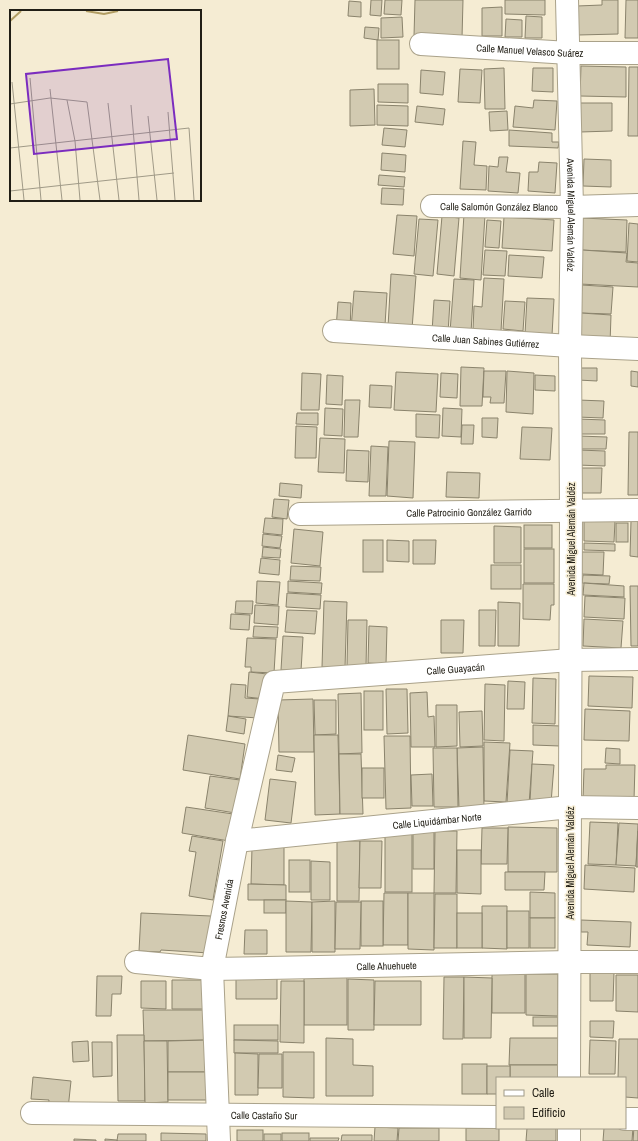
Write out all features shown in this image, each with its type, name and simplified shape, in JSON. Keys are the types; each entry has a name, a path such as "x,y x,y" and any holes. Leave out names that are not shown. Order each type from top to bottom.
{"street":[{"name":"Avenida Miguel Alemán Valdéz","path":"568,0 572,207 570,346 571,660 569,1077"},
{"name":"Calle Manuel Velasco Suárez","path":"421,44 569,53 638,53"},
{"name":"Calle Salomón González Blanco","path":"432,206 572,207 638,205"},
{"name":"Calle Juan Sabines Gutiérrez","path":"334,331 638,349"},
{"name":"Calle Patrocinio González Garrido","path":"300,514 638,510"},
{"name":"Calle Guayacán","path":"274,682 571,660 638,660"},
{"name":"Fresnos Avenida","path":"219,1141 212,969 237,840 274,682"},
{"name":"Calle Liquidámbar Norte","path":"237,840 570,807 638,808"},
{"name":"Calle Ahuehuete","path":"136,962 212,969 638,962"},
{"name":"Calle Castaño Sur","path":"32,1112 496,1117"},
{"path":"626,1119 638,1119"},
{"path":"569,1129 569,1141"}],"building":[{"path":"371,0 382,0 381,16 370,15"},
{"path":"385,0 402,0 401,15 384,14"},
{"path":"415,0 463,0 462,38 414,36"},
{"path":"505,0 545,0 545,15 505,14"},
{"path":"602,0 618,0 618,34 578,35 577,6 602,5"},
{"path":"626,0 638,0 638,38 625,38"},
{"path":"349,1 361,2 361,17 348,16"},
{"path":"502,7 502,36 482,36 482,8"},
{"path":"526,16 542,17 542,38 525,38"},
{"path":"402,17 403,37 381,38 381,18"},
{"path":"506,19 522,20 522,37 505,37"},
{"path":"365,27 379,28 378,40 364,38"},
{"path":"377,40 399,40 399,69 377,69"},
{"path":"581,66 626,67 626,97 580,96"},
{"path":"629,67 638,67 638,136 628,136"},
{"path":"504,68 505,109 485,109 484,69"},
{"path":"533,68 553,68 553,92 532,91"},
{"path":"460,69 482,70 480,103 458,102"},
{"path":"421,70 445,72 443,95 420,93"},
{"path":"378,84 408,84 408,103 378,102"},
{"path":"374,89 375,125 350,126 350,90"},
{"path":"534,100 557,101 555,130 513,127 515,106 533,108"},
{"path":"580,103 612,103 612,131 580,132"},
{"path":"377,105 408,106 408,126 377,125"},
{"path":"417,106 445,109 443,125 415,122"},
{"path":"507,111 508,130 490,131 489,112"},
{"path":"384,128 407,130 405,147 382,145"},
{"path":"509,130 552,133 552,142 559,142 558,148 509,146"},
{"path":"463,141 476,142 474,165 487,166 486,190 460,189"},
{"path":"382,153 406,155 405,172 381,170"},
{"path":"499,157 508,157 506,172 520,173 518,193 488,191 489,166 498,167"},
{"path":"584,159 611,160 611,187 583,186"},
{"path":"539,162 557,163 555,193 528,191 529,172 538,172"},
{"path":"379,175 405,177 404,187 378,185"},
{"path":"382,188 404,189 403,205 381,204"},
{"path":"464,214 485,215 481,280 460,278"},
{"path":"397,215 417,216 414,256 393,254"},
{"path":"442,216 459,218 454,276 437,274"},
{"path":"504,217 554,220 552,251 502,248"},
{"path":"582,218 627,220 626,252 580,250"},
{"path":"419,219 438,220 433,276 414,274"},
{"path":"487,220 501,221 499,248 485,247"},
{"path":"629,223 638,224 638,262 627,261"},
{"path":"485,250 507,251 505,276 483,275"},
{"path":"582,250 627,253 626,262 638,263 638,287 580,284"},
{"path":"509,255 544,257 542,278 508,276"},
{"path":"391,274 416,276 412,329 388,327"},
{"path":"484,278 504,279 501,331 473,330 474,306 482,307"},
{"path":"454,279 474,280 471,333 450,332"},
{"path":"582,285 613,287 611,314 580,313"},
{"path":"354,291 387,293 385,325 351,329"},
{"path":"527,298 554,299 552,335 525,334"},
{"path":"434,300 450,301 448,333 432,332"},
{"path":"505,301 525,302 523,331 503,329"},
{"path":"338,302 351,303 350,330 336,329"},
{"path":"581,313 611,315 610,344 579,342"},
{"path":"461,367 484,368 482,406 460,406"},
{"path":"579,368 597,368 597,381 578,380"},
{"path":"484,371 506,371 504,403 490,403 491,397 483,397"},
{"path":"507,371 534,373 533,414 506,412"},
{"path":"631,371 638,372 638,387 631,386"},
{"path":"396,372 438,374 436,412 394,410"},
{"path":"302,373 321,374 319,410 301,410"},
{"path":"441,373 458,374 457,398 440,397"},
{"path":"327,375 343,376 342,405 326,404"},
{"path":"535,375 555,376 555,391 535,390"},
{"path":"370,385 392,386 391,408 369,407"},
{"path":"345,400 360,400 358,437 344,437"},
{"path":"578,400 604,401 603,418 577,417"},
{"path":"325,408 343,409 342,436 324,435"},
{"path":"443,408 462,409 461,437 442,436"},
{"path":"297,413 318,413 318,425 296,424"},
{"path":"416,414 440,415 439,438 416,437"},
{"path":"482,418 498,418 497,438 482,437"},
{"path":"578,419 605,420 605,434 577,434"},
{"path":"462,425 474,425 473,444 461,444"},
{"path":"296,426 317,427 316,458 295,458"},
{"path":"522,427 552,428 550,460 520,459"},
{"path":"629,432 638,432 638,495 628,495"},
{"path":"578,436 607,437 606,449 577,449"},
{"path":"320,438 345,439 344,473 318,472"},
{"path":"389,441 415,442 413,498 387,496"},
{"path":"371,446 388,447 386,496 369,496"},
{"path":"347,450 369,451 368,482 346,481"},
{"path":"578,450 605,451 605,466 577,465"},
{"path":"580,468 602,468 601,493 579,493"},
{"path":"447,472 480,473 479,498 446,497"},
{"path":"280,483 302,485 301,498 279,496"},
{"path":"274,499 289,500 287,519 272,517"},
{"path":"265,518 283,519 282,535 263,533"},
{"path":"584,520 615,521 614,542 584,541"},
{"path":"631,521 638,521 638,557 630,556"},
{"path":"616,523 628,523 628,542 616,542"},
{"path":"524,525 552,525 552,548 524,548"},
{"path":"494,526 521,527 521,563 494,563"},
{"path":"294,529 323,532 320,566 291,563"},
{"path":"263,534 282,536 280,548 262,546"},
{"path":"363,540 383,540 383,572 363,572"},
{"path":"387,540 409,541 409,562 387,561"},
{"path":"413,540 436,540 435,564 413,564"},
{"path":"584,543 615,544 615,551 584,550"},
{"path":"263,547 281,549 280,558 262,557"},
{"path":"524,549 554,549 554,583 524,583"},
{"path":"581,552 604,552 603,575 581,574"},
{"path":"261,558 280,560 279,575 259,573"},
{"path":"491,565 521,565 521,589 491,589"},
{"path":"291,566 321,567 320,581 290,580"},
{"path":"583,575 610,576 609,584 582,583"},
{"path":"257,581 280,582 278,605 256,603"},
{"path":"288,581 322,583 321,594 288,592"},
{"path":"584,583 624,586 624,597 583,595"},
{"path":"523,584 554,584 554,605 551,605 550,620 523,619"},
{"path":"630,586 638,586 638,646 631,646"},
{"path":"287,593 321,595 320,609 286,607"},
{"path":"585,596 625,598 624,619 584,617"},
{"path":"236,601 253,601 252,614 235,613"},
{"path":"324,601 347,602 345,668 322,667"},
{"path":"498,602 520,603 519,646 498,646"},
{"path":"255,605 279,606 278,625 254,623"},
{"path":"287,610 317,611 315,634 285,632"},
{"path":"479,610 496,610 495,646 479,646"},
{"path":"231,614 250,615 249,630 230,629"},
{"path":"584,619 623,621 621,648 583,646"},
{"path":"348,620 367,620 366,667 347,666"},
{"path":"441,620 464,620 463,653 441,653"},
{"path":"254,626 278,627 277,638 253,637"},
{"path":"369,626 387,627 386,664 368,663"},
{"path":"283,636 303,637 301,671 281,670"},
{"path":"247,638 276,639 274,673 251,672 251,667 245,667"},
{"path":"249,672 267,674 265,699 247,697"},
{"path":"589,676 633,677 632,708 588,706"},
{"path":"533,678 556,679 555,724 532,723"},
{"path":"508,681 525,682 524,709 507,709"},
{"path":"231,684 246,685 245,698 260,699 258,718 228,716"},
{"path":"485,684 505,685 504,741 484,740"},
{"path":"386,689 407,689 408,733 387,734"},
{"path":"364,691 383,691 383,730 364,730"},
{"path":"427,692 428,717 434,716 435,747 411,747 410,693"},
{"path":"361,693 362,753 339,754 338,694"},
{"path":"313,699 314,752 279,752 278,700"},
{"path":"314,700 336,700 336,734 315,735"},
{"path":"436,705 457,705 457,746 436,747"},
{"path":"585,709 630,711 629,741 584,740"},
{"path":"482,711 483,746 460,747 459,712"},
{"path":"228,716 246,719 244,734 226,731"},
{"path":"533,725 561,726 560,746 533,745"},
{"path":"188,735 245,744 240,779 183,770"},
{"path":"314,735 338,735 340,814 315,815"},
{"path":"384,736 410,736 411,808 386,809"},
{"path":"484,742 510,743 506,802 484,801"},
{"path":"483,747 484,809 459,809 457,748"},
{"path":"433,748 457,748 458,807 434,807"},
{"path":"606,748 620,749 620,764 605,763"},
{"path":"510,750 533,751 529,804 507,803"},
{"path":"339,754 361,754 363,814 340,814"},
{"path":"278,755 295,758 292,772 276,770"},
{"path":"532,764 554,765 551,803 530,802"},
{"path":"606,765 635,765 634,800 583,799 584,769 606,769"},
{"path":"362,768 384,768 384,798 362,798"},
{"path":"432,774 433,806 412,806 411,775"},
{"path":"210,776 240,780 235,813 205,808"},
{"path":"270,779 296,782 291,823 265,820"},
{"path":"186,807 233,814 229,841 182,833"},
{"path":"590,822 618,823 616,865 588,864"},
{"path":"619,823 638,824 636,866 616,865"},
{"path":"508,827 557,828 557,872 508,872"},
{"path":"482,828 508,828 507,864 481,864"},
{"path":"413,831 434,831 434,869 413,869"},
{"path":"435,831 457,831 456,893 434,893"},
{"path":"638,831 638,867 636,867"},
{"path":"385,834 412,834 412,892 385,892"},
{"path":"192,836 223,841 213,900 189,896 196,852 189,851"},
{"path":"337,841 360,841 359,901 337,901"},
{"path":"360,841 382,841 381,888 359,888"},
{"path":"252,847 284,847 284,885 251,884"},
{"path":"457,850 481,850 481,894 457,893"},
{"path":"289,860 310,860 310,892 289,892"},
{"path":"311,861 330,862 330,900 311,900"},
{"path":"585,865 635,868 634,892 584,889"},
{"path":"505,872 545,872 544,890 505,890"},
{"path":"248,884 286,885 286,900 248,900"},
{"path":"530,892 555,893 555,918 530,918"},
{"path":"384,893 408,893 408,945 383,945"},
{"path":"408,893 434,893 434,950 408,949"},
{"path":"435,894 457,894 457,948 434,948"},
{"path":"264,900 286,900 286,913 264,913"},
{"path":"286,901 312,902 311,952 286,952"},
{"path":"335,901 335,952 312,952 312,902"},
{"path":"361,901 383,901 383,946 361,946"},
{"path":"336,902 361,902 360,949 335,949"},
{"path":"482,906 507,906 507,949 482,948"},
{"path":"507,911 529,911 529,948 507,948"},
{"path":"141,913 211,916 209,953 161,950 160,952 139,951"},
{"path":"457,913 482,913 482,948 457,948"},
{"path":"530,918 555,918 555,948 530,948"},
{"path":"581,920 631,922 630,947 587,945 588,932 581,932"},
{"path":"245,930 267,930 267,954 244,954"},
{"path":"304,973 347,973 347,1025 304,1025"},
{"path":"590,973 614,973 613,1001 590,1001"},
{"path":"492,974 525,974 525,1013 492,1013"},
{"path":"526,974 558,974 558,1016 526,1015"},
{"path":"616,975 638,975 638,1012 616,1011"},
{"path":"97,976 122,976 121,994 112,994 111,1016 96,1016"},
{"path":"236,977 277,978 277,999 236,999"},
{"path":"444,977 464,977 463,1039 443,1039"},
{"path":"464,977 492,978 491,1038 464,1038"},
{"path":"348,979 374,980 374,1030 348,1030"},
{"path":"172,980 206,980 207,1009 172,1009"},
{"path":"141,981 166,981 166,1009 141,1008"},
{"path":"281,981 304,981 304,1043 280,1042"},
{"path":"375,981 421,981 421,1025 374,1025"},
{"path":"143,1010 207,1010 207,1040 144,1041"},
{"path":"533,1017 558,1017 558,1026 533,1026"},
{"path":"590,1021 614,1021 613,1038 590,1037"},
{"path":"234,1025 278,1025 278,1040 234,1040"},
{"path":"117,1035 144,1035 145,1101 118,1101"},
{"path":"326,1038 353,1039 353,1065 373,1066 373,1096 326,1096"},
{"path":"510,1038 559,1038 559,1065 509,1065"},
{"path":"619,1039 638,1039 638,1098 626,1097 626,1077 618,1077"},
{"path":"208,1040 208,1072 168,1072 168,1041"},
{"path":"234,1040 278,1041 278,1053 234,1053"},
{"path":"590,1040 616,1041 615,1074 589,1074"},
{"path":"88,1041 89,1061 73,1062 72,1042"},
{"path":"144,1041 167,1041 168,1102 145,1103"},
{"path":"92,1042 112,1042 112,1076 93,1077"},
{"path":"283,1052 314,1052 314,1098 283,1097"},
{"path":"235,1053 258,1054 258,1095 235,1095"},
{"path":"259,1054 282,1054 282,1088 258,1088"},
{"path":"462,1064 487,1064 487,1094 462,1094"},
{"path":"510,1065 559,1065 559,1077 510,1077"},
{"path":"487,1066 510,1066 510,1077 496,1077 496,1094 487,1094"},
{"path":"168,1072 208,1072 208,1100 168,1100"},
{"path":"33,1077 71,1081 68,1109 48,1107 49,1100 31,1099"},
{"path":"375,1127 398,1128 397,1141 374,1141"},
{"path":"626,1127 633,1127 632,1141 603,1141 604,1129 626,1129"},
{"path":"634,1127 638,1127 638,1141 633,1141"},
{"path":"399,1128 439,1128 439,1141 398,1141"},
{"path":"466,1128 499,1129 499,1141 466,1141"},
{"path":"527,1129 556,1129 556,1141 526,1141"},
{"path":"237,1130 263,1130 263,1141 237,1141"},
{"path":"161,1133 206,1134 206,1141 161,1141"},
{"path":"282,1133 309,1133 309,1141 282,1141"},
{"path":"118,1134 146,1134 146,1141 117,1141"},
{"path":"264,1134 281,1134 281,1141 264,1141"},
{"path":"342,1135 372,1135 372,1141 341,1141"},
{"path":"310,1138 339,1138 338,1141 310,1141"},
{"path":"74,1139 96,1140 96,1141 74,1141"},
{"path":"105,1139 117,1140 117,1141 105,1141"}]}
